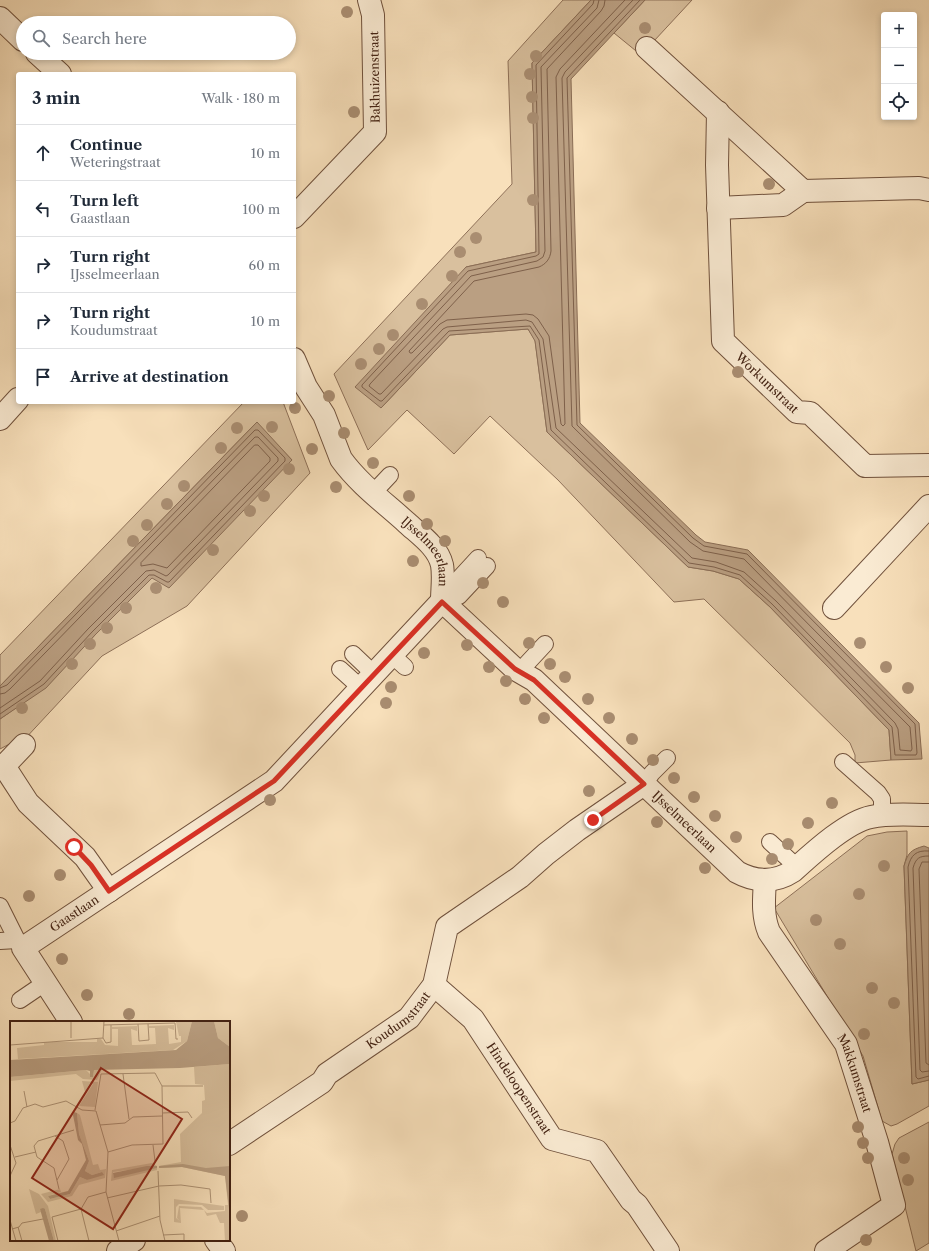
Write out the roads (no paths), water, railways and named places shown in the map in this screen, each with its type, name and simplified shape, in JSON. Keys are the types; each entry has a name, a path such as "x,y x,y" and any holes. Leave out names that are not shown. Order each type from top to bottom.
{"street":[{"name":"Bakhuizenstraat","path":"296,215 375,132 374,15 369,0"},
{"path":"0,18 16,33"},
{"path":"647,48 804,191"},
{"path":"45,60 58,72"},
{"name":"Workumstraat","path":"718,112 717,165 723,342 797,412 810,413 865,466 929,465"},
{"path":"718,208 783,205 804,191 920,188 929,190"},
{"name":"IJsselmeerlaan","path":"296,364 306,387 324,415 341,459 348,469 428,542 439,556 443,573 442,602 519,672 534,680 737,872 745,877 753,879 765,880 784,877 852,824 870,817 929,815"},
{"path":"0,419 16,401"},
{"path":"834,608 929,506"},
{"name":"Gaastlaan","path":"20,944 109,891 268,786 281,774 367,681 398,661 442,602"},
{"path":"24,745 2,766 28,803 84,857 109,891"},
{"name":"Koudumstraat","path":"230,1143 322,1082 326,1074 409,1018 434,985 447,927 520,877 546,854 578,830 644,784"},
{"name":"Makkumstraat","path":"765,880 765,922 769,932 846,1044 877,1142 894,1205 826,1251"},
{"path":"20,944 70,1021"},
{"name":"Hindeloopenstraat","path":"434,985 473,1019 552,1139 597,1151 631,1200 637,1205 668,1251"},
{"path":"118,1251 133,1241"},
{"path":"217,1241 224,1251"}],"lane":[{"path":"373,493 390,475"},
{"path":"442,602 459,596 483,562"},
{"path":"519,672 545,644"},
{"path":"353,654 367,681"},
{"path":"340,669 367,681"},
{"path":"644,784 652,773 667,758"},
{"path":"844,762 878,793 882,799 882,816"},
{"path":"770,842 797,867"},
{"path":"0,906 20,944"},
{"path":"0,928 20,944"},
{"path":"0,940 20,944"},
{"path":"20,1000 45,983"}],"water":[{"path":"591,0 645,0 571,79 580,423 705,542 748,550 919,723 922,759 891,760 889,730 770,607 739,579 713,571 688,567 547,432 535,341 528,329 450,335 381,408 355,387 466,267 536,252 532,63"},
{"path":"257,422 292,460 169,588 152,578 95,635 46,688 0,719 0,686"},
{"path":"924,846 929,848 929,1080 912,1084 904,866 910,853"}]}
